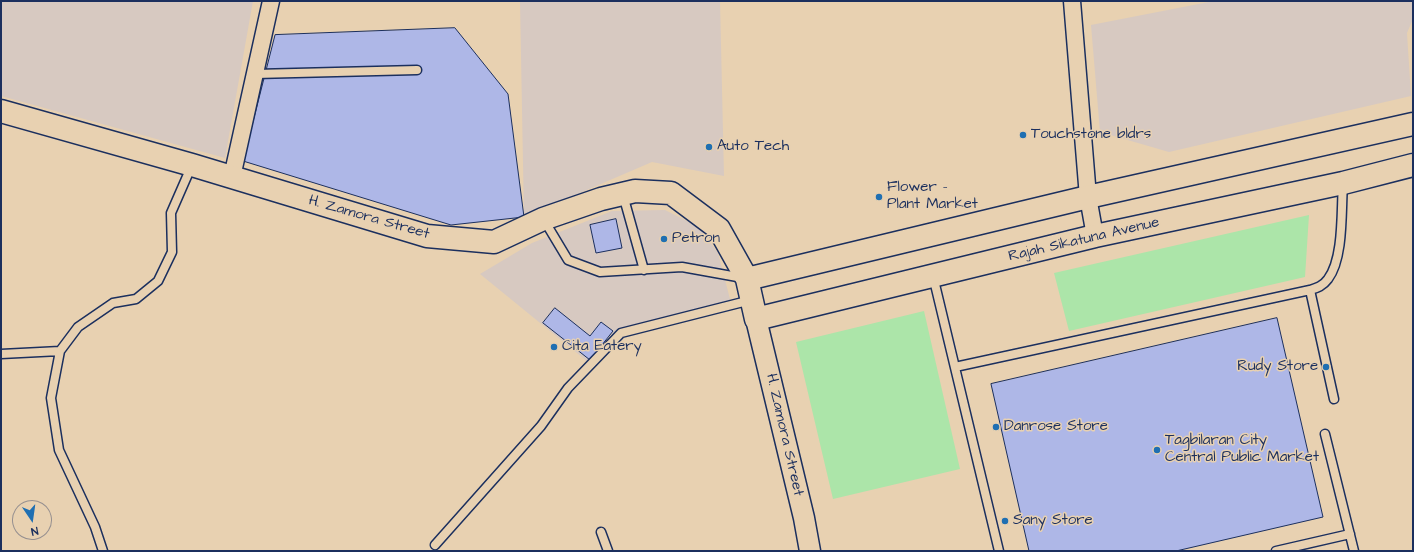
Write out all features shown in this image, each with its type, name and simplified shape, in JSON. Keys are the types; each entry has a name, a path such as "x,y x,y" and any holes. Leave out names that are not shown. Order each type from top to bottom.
{"main road":[{"name":"H. Zamora Street","path":"1,111 192,165 427,236 494,242 543,218 622,194 635,191 671,193 719,229 748,279 754,310"},
{"path":"748,279 1088,198 1413,124"},
{"name":"Rajah Sikatuna Avenue","path":"754,310 933,275 1095,236 1343,183 1413,165"}],"street":[{"path":"232,177 271,1"},
{"path":"1072,1 1088,198 1095,236"},
{"name":"H. Zamora Street","path":"754,310 804,518 810,551"}],"lane":[{"path":"255,74 417,70"},
{"path":"103,551 96,528 59,450 51,398 60,351 78,327 113,303 136,299 158,281 172,252 172,213 192,165"},
{"path":"955,367 1319,288 1328,279 1336,262 1343,183"},
{"path":"622,194 644,270"},
{"path":"543,218 568,260 600,272 682,267 748,279"},
{"path":"933,275 999,551"},
{"path":"1310,290 1334,399"},
{"path":"435,545 541,426 568,388 621,333 754,310"},
{"path":"1,354 60,351"},
{"path":"1325,434 1354,551"},
{"path":"601,532 608,551"},
{"path":"1276,551 1350,534"}],"shaded area":[{"path":"1,1 253,1 225,158 1,96"},
{"path":"520,1 720,1 724,176 652,162 524,217"},
{"path":"1214,1 1413,1 1413,19 1407,33 1411,96 1169,152 1100,132 1091,25"},
{"path":"665,210 699,227 718,253 731,303 618,329 588,362 480,274 532,243 612,211"}],"green space":[{"path":"1309,215 1305,277 1069,331 1054,273"},
{"path":"924,311 960,469 833,499 796,342"}],"building":[{"path":"455,28 508,94 524,217 451,225 243,161 275,35"},
{"path":"616,219 622,248 596,253 590,225"},
{"path":"555,308 590,336 601,322 613,331 590,360 543,323"},
{"name":"Tagbilaran City Central Public Market","path":"1277,318 1323,517 1176,551 1029,551 991,384"}],"place":[{"name":"Touchstone bldrs","path":"1023,135"},
{"name":"Auto Tech","path":"709,147"},
{"name":"Flower - Plant Market","path":"879,197"},
{"name":"Petron","path":"664,239"},
{"name":"Cita Eatery","path":"554,347"},
{"name":"Rudy Store","path":"1326,367"},
{"name":"Danrose Store","path":"996,427"},
{"name":"Tagbilaran City Central Public Market","path":"1157,450"},
{"name":"Sany Store","path":"1005,521"}]}
